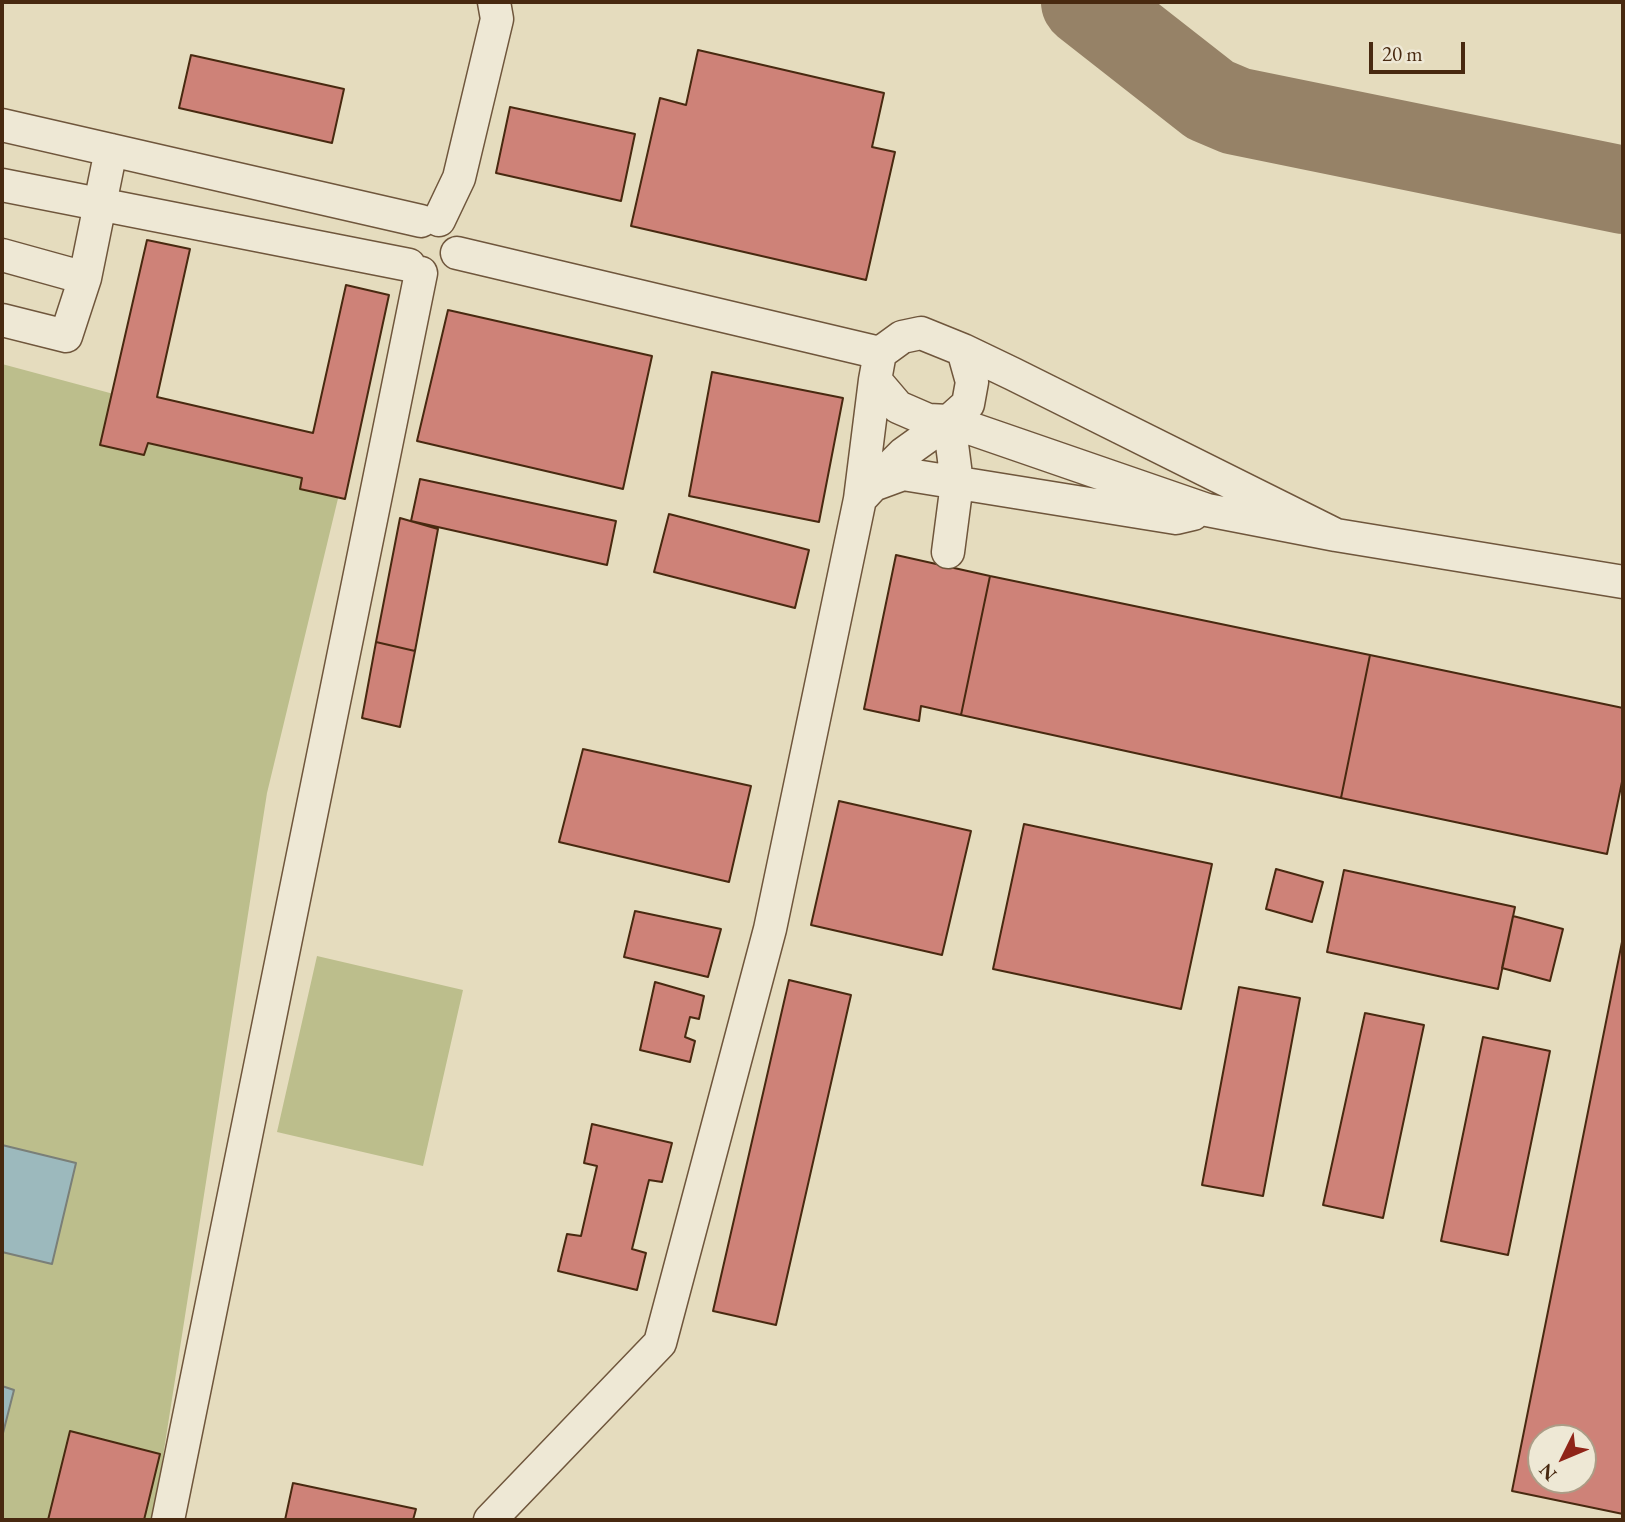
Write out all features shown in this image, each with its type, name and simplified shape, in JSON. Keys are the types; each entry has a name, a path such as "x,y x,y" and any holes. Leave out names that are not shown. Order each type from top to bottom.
{"lane":[{"path":"415,269 404,258 403,240 407,232 430,220 459,178 497,19 494,2"},
{"path":"2,125 321,198 430,220 454,232 457,254 443,272 415,269 2,185"},
{"path":"2,320 66,336 85,278 111,150"},
{"path":"311,247 321,198"},
{"path":"457,254 878,366 898,407 928,420 949,421 1207,510 1336,535 1623,582"},
{"path":"2,255 85,278"},
{"path":"168,1520 415,269"},
{"path":"490,1520 660,1343 770,929 867,492 878,366 902,337 921,333 963,350 1336,535"},
{"path":"867,492 903,454 968,404 972,382 963,350"},
{"path":"948,552 957,484 949,421"},
{"path":"867,492 903,474 1176,518 1207,510"}],"green space":[{"path":"2,364 348,457 267,793 153,1520 2,1520"},
{"path":"317,956 463,990 423,1166 277,1132"}],"water":[{"path":"2,1145 76,1163 52,1264 2,1252"},
{"path":"2,1386 14,1390 2,1437"}],"building":[{"path":"698,50 884,93 872,147 895,152 866,280 631,226 660,98 686,105"},
{"path":"191,55 344,89 332,143 179,108"},
{"path":"510,107 635,134 621,201 496,173"},
{"path":"147,240 190,249 157,397 313,433 346,285 389,295 345,499 300,489 302,478 148,443 144,455 100,445"},
{"path":"448,310 652,356 623,489 417,441"},
{"path":"712,372 843,398 819,522 689,496"},
{"path":"420,479 616,521 607,565 411,521"},
{"path":"669,514 809,550 795,608 654,572"},
{"path":"400,518 438,529 415,651 376,642"},
{"path":"896,555 990,576 961,715 921,706 919,721 864,709"},
{"path":"990,576 1370,655 1341,798 961,715"},
{"path":"376,642 415,651 400,727 362,718"},
{"path":"1370,655 1623,708 1623,777 1607,854 1341,798"},
{"path":"583,749 751,786 729,882 559,842"},
{"path":"839,801 971,831 942,955 811,925"},
{"path":"1024,824 1212,864 1181,1009 993,969"},
{"path":"1276,869 1323,882 1312,922 1266,909"},
{"path":"1344,870 1515,907 1498,989 1327,952"},
{"path":"635,911 721,929 708,977 624,957"},
{"path":"1513,916 1563,929 1550,981 1502,968"},
{"path":"1623,937 1623,1514 1512,1491"},
{"path":"789,980 851,995 776,1325 713,1311"},
{"path":"655,982 704,996 699,1019 690,1017 685,1037 695,1041 690,1062 640,1050"},
{"path":"1239,987 1300,998 1263,1196 1202,1185"},
{"path":"1365,1013 1424,1025 1383,1218 1323,1205"},
{"path":"1483,1037 1550,1051 1508,1255 1441,1241"},
{"path":"592,1124 672,1143 662,1182 649,1180 632,1249 646,1253 637,1290 558,1271 567,1234 581,1236 597,1166 584,1163"},
{"path":"70,1431 160,1454 144,1520 48,1520"},
{"path":"293,1483 416,1509 413,1520 285,1520"}],"taxiway":[{"path":"1085,2 1210,100 1236,111 1623,190"}]}
